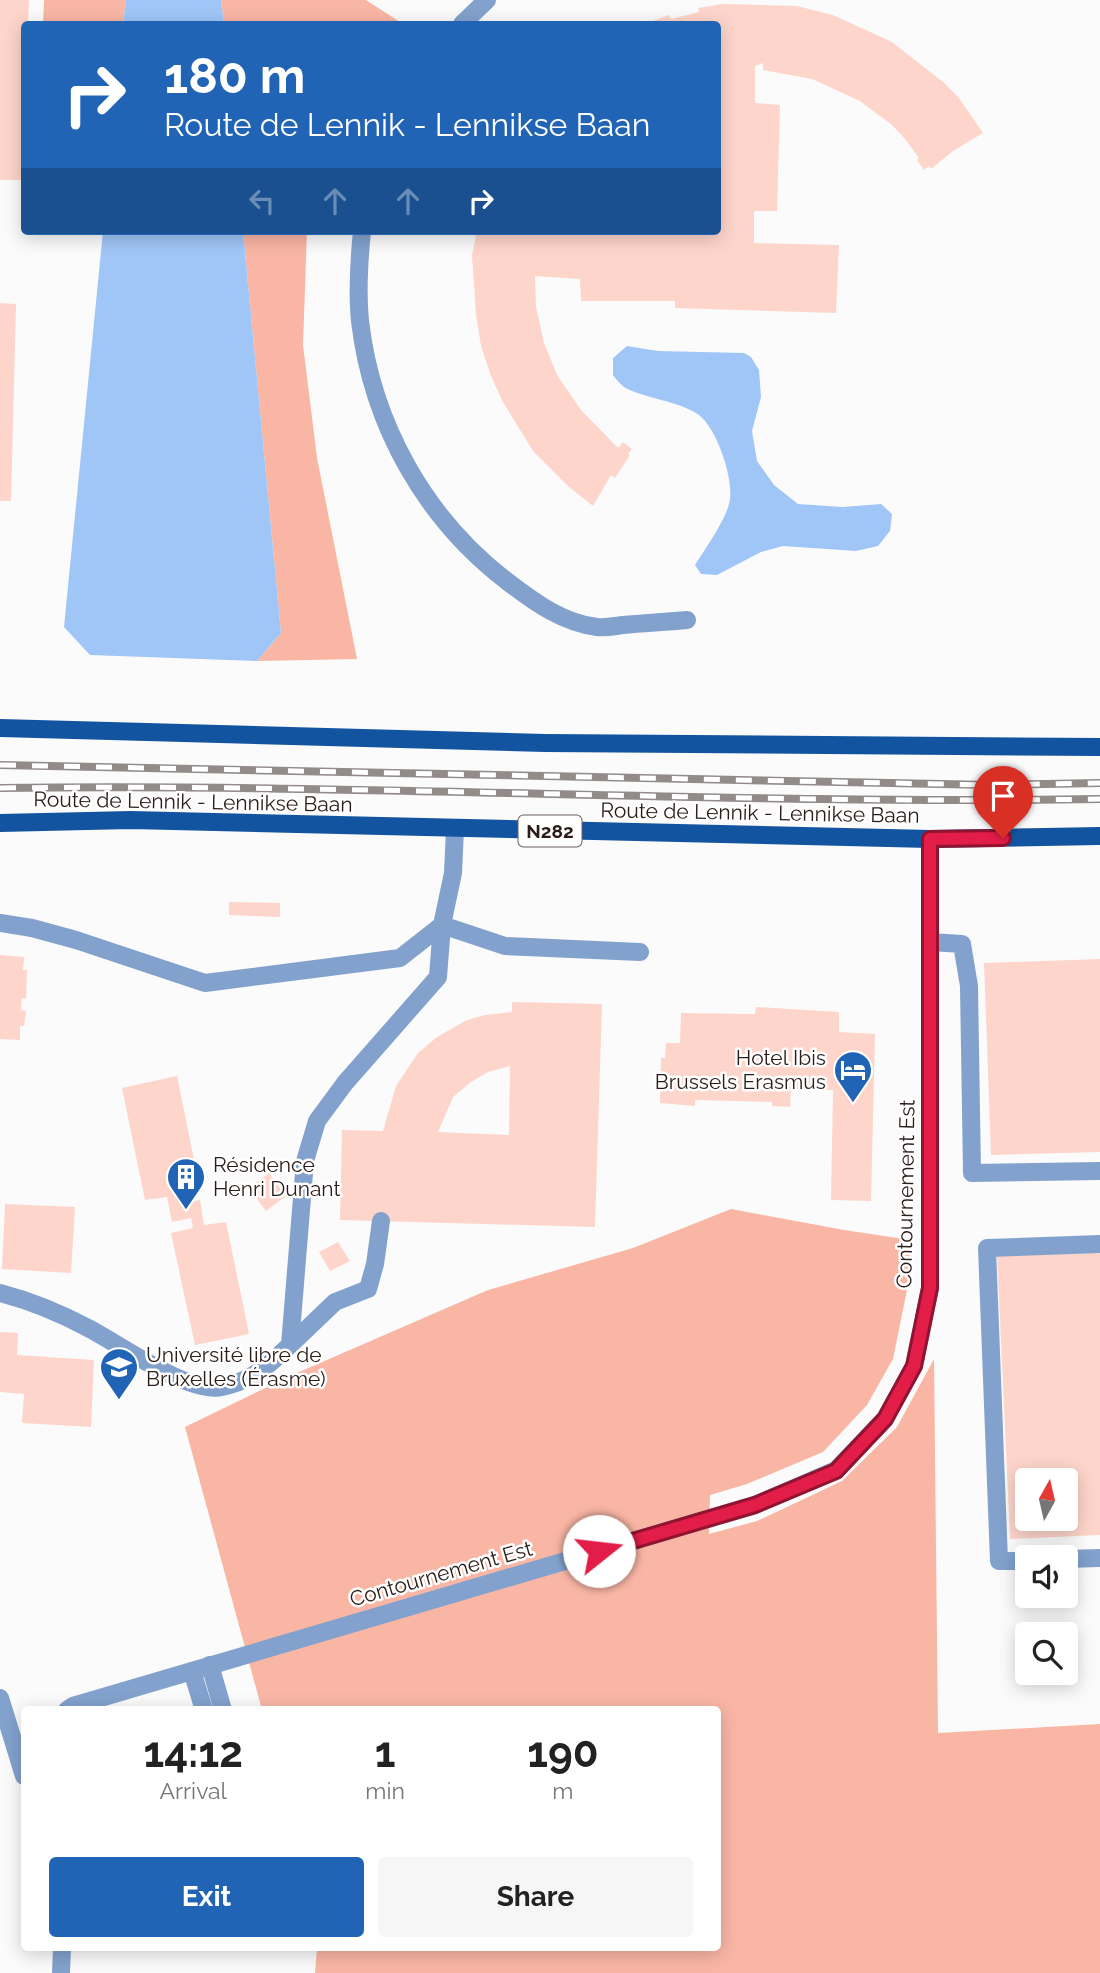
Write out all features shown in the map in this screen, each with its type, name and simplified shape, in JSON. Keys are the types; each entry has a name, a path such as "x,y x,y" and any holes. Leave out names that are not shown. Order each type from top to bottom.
{"main road":[{"path":"0,728 545,743 1100,747"},
{"name":"Route de Lennik - Lennikse Baan","path":"0,823 131,820 930,839 1100,836"}],"street":[{"path":"465,21 487,0"},
{"path":"362,235 358,275 360,319 366,359 377,401 390,435 409,471 428,501 463,544 526,596 558,615 597,627 687,620"},
{"path":"290,1345 305,1161 317,1121 345,1083 438,977 443,925 453,873 455,829"},
{"name":"Contournement Est","path":"73,1706 755,1505 836,1471 885,1419 914,1366 930,1288 930,839"},
{"path":"0,923 32,928 87,943 205,983 400,958 443,925"},
{"path":"443,925 505,946 640,952"},
{"path":"930,942 962,944 970,986 972,1173 1100,1171"},
{"path":"0,1293 27,1300 88,1328 146,1362 193,1385 220,1387 260,1374 335,1302 368,1289 375,1264 381,1221"},
{"path":"1015,1561 999,1562 987,1248 1100,1244"},
{"path":"1078,1559 1100,1558"},
{"path":"210,1665 222,1706"},
{"path":"192,1671 203,1706"},
{"path":"0,1698 4,1729 21,1759"},
{"path":"61,1973 62,1951"}],"shaded area":[{"path":"44,0 126,0 123,21 43,21"},
{"path":"221,0 366,0 398,21 224,21"},
{"path":"243,235 307,235 303,345 317,458 357,659 257,661 281,633"},
{"path":"731,1209 911,1240 908,1285 893,1359 867,1405 823,1452 747,1484 710,1495 709,1534 757,1521 842,1481 897,1427 934,1359 938,1733 1100,1724 1100,1973 315,1973 317,1951 721,1951 721,1706 261,1706 185,1427 290,1376 488,1290 633,1248"}],"water":[{"path":"126,0 221,0 224,21 123,21"},
{"path":"103,235 243,235 281,633 257,661 90,655 64,627"},
{"path":"627,346 658,351 744,353 751,357 759,370 761,397 752,431 757,461 774,485 798,504 843,507 881,504 892,514 890,531 878,546 856,551 783,546 761,552 717,575 701,574 695,565 721,524 730,499 726,466 718,442 699,415 682,406 632,391 613,375 613,358"}],"building":[{"path":"0,0 29,0 28,21 21,21 21,180 0,180"},
{"path":"723,4 797,6 833,15 892,42 943,82 959,98 983,133 953,151 931,169 929,166 924,170 905,139 892,125 860,101 812,79 763,70 763,63 755,66 755,103 780,105 777,211 754,211 754,243 839,245 836,313 675,308 675,301 581,301 580,279 535,276 536,307 544,343 557,375 581,410 618,448 623,442 632,449 615,478 611,475 593,506 569,487 533,451 503,402 491,376 481,346 476,314 472,255 476,235 721,235 721,21 653,21 669,15 671,19 699,12 698,8"},
{"path":"0,303 16,304 11,501 0,501"},
{"path":"229,902 280,903 280,917 229,915"},
{"path":"0,955 24,957 23,970 27,970 26,999 22,998 21,1010 26,1011 24,1026 20,1026 20,1040 0,1039"},
{"path":"1100,959 1100,1152 991,1155 984,963"},
{"path":"512,1002 602,1004 595,1227 340,1220 342,1130 383,1131 396,1086 418,1053 437,1037 467,1020 512,1012","holes":["510,1066 509,1135 438,1132 453,1097 488,1072"]},
{"name":"Hotel Ibis Brussels Erasmus","path":"756,1007 839,1012 839,1032 875,1034 871,1201 831,1200 833,1090 791,1089 790,1107 772,1106 772,1102 695,1100 695,1106 660,1103 661,1058 665,1058 666,1043 680,1043 681,1013 755,1014"},
{"name":"Résidence Henri Dunant","path":"177,1076 200,1189 178,1194 180,1204 200,1200 204,1225 226,1222 249,1334 195,1345 171,1233 193,1228 191,1218 172,1222 167,1197 145,1200 122,1088"},
{"path":"269,1173 286,1196 266,1211 249,1188"},
{"path":"5,1204 75,1207 71,1273 2,1269"},
{"path":"338,1242 350,1261 330,1271 319,1252"},
{"path":"1100,1250 1100,1535 1010,1539 997,1254"},
{"path":"0,1332 18,1333 17,1355 94,1360 91,1427 22,1423 24,1394 0,1392"}],"railway":[{"path":"0,765 991,785 1100,783"},
{"path":"0,788 275,788 825,799 1100,799"}],"place":[{"name":"Hotel Ibis Brussels Erasmus","path":"853,1104"},
{"name":"Résidence Henri Dunant","path":"186,1211"},
{"name":"Université libre de Bruxelles (Érasme)","path":"119,1401"}],"route":[{"path":"599,1551 755,1505 836,1471 885,1419 914,1366 930,1288 930,839 1003,838"}]}
